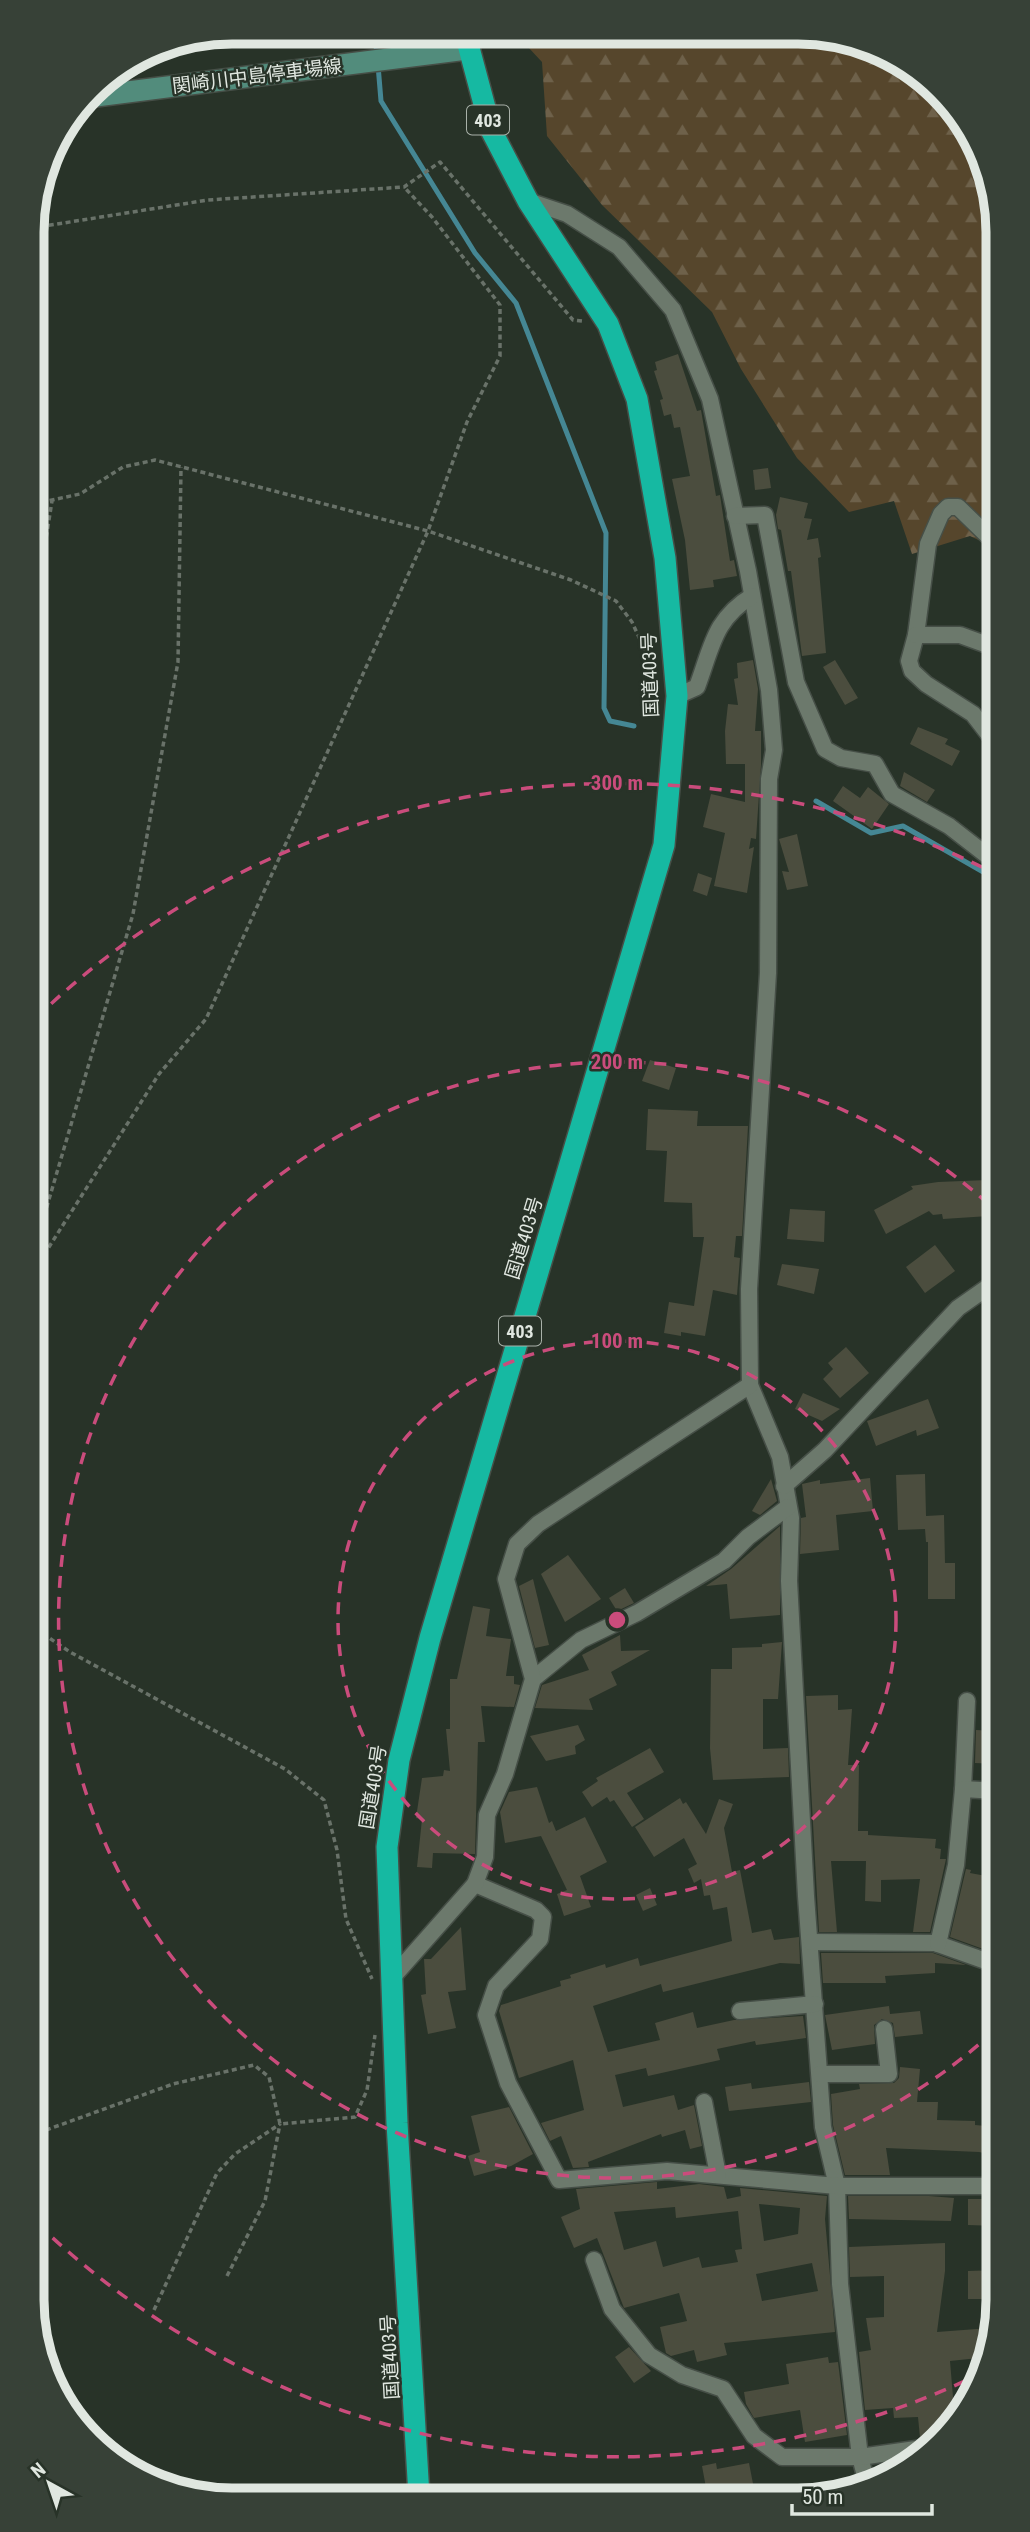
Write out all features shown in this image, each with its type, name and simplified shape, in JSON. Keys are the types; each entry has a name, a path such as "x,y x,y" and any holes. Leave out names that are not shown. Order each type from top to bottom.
{"highway":[{"name":"国道403号","path":"419,2488 387,1847 399,1760 430,1638 664,845 677,696 665,558 637,400 608,324 528,201 491,130 467,44"}],"main road":[{"name":"関崎川中島停車場線","path":"104,95 439,53 459,44"}],"street":[{"path":"528,201 568,214 619,247 673,310 710,399 736,516 769,690 774,750 769,779 768,973 749,1289 750,1385 780,1457 788,1507 802,1831 823,2127 836,2186 840,2284 860,2457 865,2476"},
{"path":"986,534 958,507 948,507 941,514 928,544 916,635 910,650 912,671 926,684 972,714 986,731"},
{"path":"736,516 765,515 796,682 825,749 841,758 875,764 892,794 949,826 986,855"},
{"path":"677,696 697,687 716,634 729,610 752,596"},
{"path":"916,635 960,635 986,644"},
{"path":"784,1486 825,1450 958,1308 986,1288"},
{"path":"392,1978 475,1884 485,1857 487,1815 505,1774 533,1679 506,1579 517,1544 538,1524 750,1385"},
{"path":"533,1679 581,1640 637,1613 724,1560 748,1537 788,1507"},
{"path":"938,1944 956,1865 967,1702"},
{"path":"963,1789 986,1790"},
{"path":"475,1884 536,1910 543,1917 540,1939 496,1986 486,2015 508,2082 559,2180 667,2171 836,2186 986,2186"},
{"path":"811,1942 938,1944 986,1961"},
{"path":"740,2011 815,2004"},
{"path":"820,2074 889,2074 884,2029"},
{"path":"704,2102 718,2175"},
{"path":"594,2260 612,2309 649,2355 682,2375 723,2389 754,2435 782,2457 860,2457 910,2450"}],"path":[{"path":"44,226 208,200 404,187 440,162 573,320 608,324"},
{"path":"44,1255 159,1074 206,1019 428,531 467,422 500,356 500,305 432,217 404,187"},
{"path":"44,502 80,494 123,467 155,460 428,531 604,594 616,601 632,622 658,679 677,696"},
{"path":"44,1213 134,914 178,662 181,467"},
{"path":"44,552 52,501"},
{"path":"44,1634 70,1652 285,1769 324,1800 337,1850 346,1919 379,1998 393,2004"},
{"path":"154,2310 217,2173 235,2154 280,2124 355,2117 367,2090 372,2040 377,2031"},
{"path":"44,2131 173,2084 254,2065 269,2077 280,2124 265,2201 227,2276"}],"green space":[{"path":"525,44 822,45 881,63 913,83 931,99 947,117 972,160 985,208 986,544 970,536 912,554 894,501 849,512 797,458 741,369 712,312 602,205 547,136 542,62"}],"building":[{"path":"678,354 697,411 701,410 716,496 720,495 730,561 734,560 737,576 713,580 714,587 690,590 685,540 672,479 690,476 680,427 674,428 671,414 664,416 660,400 663,399 654,371 657,370 655,362"},
{"path":"768,468 771,488 755,490 753,470"},
{"path":"780,497 808,503 804,518 812,519 807,540 818,538 821,557 818,558 826,653 802,656 791,571 788,571 776,515"},
{"path":"753,660 758,689 755,731 761,731 761,765 756,839 751,838 749,849 754,847 747,893 714,886 725,833 703,827 711,794 745,802 745,764 726,764 725,731 728,704 738,705 734,679 738,678 737,663"},
{"path":"835,660 858,698 845,705 823,667"},
{"path":"918,727 948,739 945,744 960,751 952,766 910,744"},
{"path":"904,772 935,790 927,802 900,786"},
{"path":"843,786 860,798 868,787 889,804 872,829 833,801"},
{"path":"797,834 808,886 787,890 782,871 789,872 779,839"},
{"path":"698,873 712,878 707,896 693,891"},
{"path":"650,1060 676,1068 669,1090 642,1081"},
{"path":"648,1109 698,1111 697,1126 748,1126 742,1236 736,1236 734,1257 740,1258 737,1295 713,1290 705,1336 681,1332 681,1336 664,1333 669,1302 694,1306 704,1237 693,1237 692,1203 664,1202 667,1151 646,1150"},
{"path":"986,1180 986,1216 943,1219 942,1214 933,1215 929,1211 886,1234 874,1210 913,1189 911,1186"},
{"path":"790,1209 825,1211 824,1242 787,1239"},
{"path":"935,1245 955,1271 925,1293 906,1267"},
{"path":"782,1264 819,1269 814,1294 777,1285"},
{"path":"846,1347 869,1373 840,1398 823,1379 833,1369 828,1363"},
{"path":"803,1393 840,1409 822,1421 795,1409"},
{"path":"928,1399 939,1428 917,1436 916,1430 876,1446 867,1421"},
{"path":"925,1474 926,1516 944,1515 945,1563 955,1563 955,1599 928,1599 928,1542 925,1529 898,1530 896,1475"},
{"path":"870,1478 873,1511 836,1515 839,1550 800,1554 801,1518 806,1517 802,1484 820,1480 820,1484"},
{"path":"771,1479 777,1501 760,1515 752,1511"},
{"path":"780,1526 780,1615 730,1619 727,1584 706,1586 731,1569"},
{"path":"568,1555 601,1599 565,1622 541,1574"},
{"path":"533,1579 549,1645 535,1648 519,1586"},
{"path":"625,1588 634,1603 617,1611 609,1598"},
{"path":"473,1606 490,1609 486,1636 511,1639 506,1676 514,1676 514,1684 520,1685 514,1707 481,1706 485,1742 478,1742 475,1854 433,1853 432,1868 417,1867 422,1819 416,1818 422,1778 443,1776 444,1770 450,1771 446,1729 450,1729 450,1679 457,1679"},
{"path":"620,1635 621,1651 650,1650 611,1672 617,1685 589,1699 593,1710 535,1708 542,1685 589,1670 582,1655"},
{"path":"782,1642 778,1699 763,1699 763,1749 788,1748 789,1777 713,1780 710,1748 711,1669 732,1669 732,1648 762,1647 762,1644"},
{"path":"838,1695 838,1710 852,1709 848,1765 859,1765 858,1831 868,1831 868,1835 936,1839 935,1848 941,1849 940,1859 946,1859 930,1932 913,1932 920,1879 881,1880 881,1902 865,1901 866,1861 831,1861 837,1932 819,1932 806,1696"},
{"path":"578,1725 585,1740 575,1746 576,1754 546,1761 530,1736"},
{"path":"976,1730 986,1730 986,1764 975,1763"},
{"path":"650,1748 664,1772 627,1793 644,1819 632,1827 614,1800 610,1802 607,1797 592,1807 582,1792 598,1781 596,1778"},
{"path":"537,1787 549,1823 552,1821 556,1831 585,1817 607,1862 580,1876 591,1907 564,1916 557,1894 567,1890 541,1836 505,1843 500,1812 509,1792"},
{"path":"680,1798 683,1804 686,1802 706,1834 719,1799 733,1804 724,1828 732,1872 740,1870 752,1933 771,1929 774,1940 799,1937 800,1964 780,1963 663,1992 661,1984 593,2006 608,2052 660,2040 655,2023 693,2012 697,2028 734,2020 803,2016 806,2038 756,2045 755,2041 717,2049 720,2060 648,2076 646,2068 615,2075 623,2107 674,2095 678,2110 694,2105 702,2146 690,2149 685,2130 662,2137 661,2134 588,2162 589,2167 573,2168 561,2136 550,2141 541,2123 584,2110 573,2060 519,2078 499,2011 501,2005 561,1986 560,1981 571,1978 570,1975 605,1964 606,1968 638,1958 640,1966 732,1941 727,1907 713,1910 710,1895 704,1896 701,1879 694,1883 688,1869 697,1864 684,1838 654,1857 635,1827"},
{"path":"966,1869 971,1870 970,1873 986,1876 986,1950 950,1937"},
{"path":"650,1888 657,1905 643,1911 636,1895"},
{"path":"461,1927 466,1990 448,1992 456,2028 428,2034 421,1995 426,1994 424,1959 431,1959"},
{"path":"821,1953 933,1953 966,1965 935,1963 935,1973 885,1976 886,1983 823,1983"},
{"path":"889,2006 890,2014 920,2011 923,2034 895,2037 893,2023 882,2019 874,2025 875,2044 832,2050 825,2015"},
{"path":"900,2067 920,2069 917,2102 938,2102 937,2120 975,2121 975,2125 986,2126 986,2153 886,2148 890,2175 845,2175 833,2125 831,2094 860,2089 859,2084 894,2083 899,2078"},
{"path":"809,2082 811,2102 729,2111 725,2087 751,2083 752,2089"},
{"path":"509,2107 533,2154 511,2166 474,2176 468,2156 480,2152 471,2116"},
{"path":"657,2182 657,2189 699,2184 724,2187 727,2199 741,2196 740,2188 827,2196 825,2219 835,2332 724,2343 727,2355 697,2362 694,2350 671,2356 666,2353 660,2327 687,2321 679,2293 624,2308 597,2238 574,2248 561,2217 580,2209 576,2189","holes":["759,2204 800,2208 798,2234 764,2241","675,2207 676,2218 738,2211 742,2249 735,2250 738,2262 702,2268 699,2257 663,2267 656,2241 624,2250 614,2212","812,2263 818,2291 762,2301 756,2274"]},
{"path":"848,2196 954,2198 951,2221 849,2219"},
{"path":"968,2199 986,2199 986,2226 968,2225"},
{"path":"945,2243 945,2271 937,2332 984,2328 977,2358 950,2361 954,2405 924,2439 920,2438 918,2417 894,2418 893,2408 865,2410 859,2352 871,2350 866,2318 884,2317 884,2276 850,2277 849,2247"},
{"path":"986,2270 986,2299 968,2299 968,2271"},
{"path":"629,2347 651,2371 634,2383 615,2357"},
{"path":"828,2357 829,2363 838,2362 847,2435 805,2442 800,2410 754,2418 746,2404 744,2392 789,2384 786,2364"},
{"path":"716,2463 717,2469 749,2463 754,2488 706,2488 702,2466"}],"waterway":[{"path":"376,44 377,56"},
{"path":"378,65 381,101 475,253 516,303 606,533 604,708 610,721 634,726"},
{"path":"816,801 871,833 903,826 986,873"}]}
